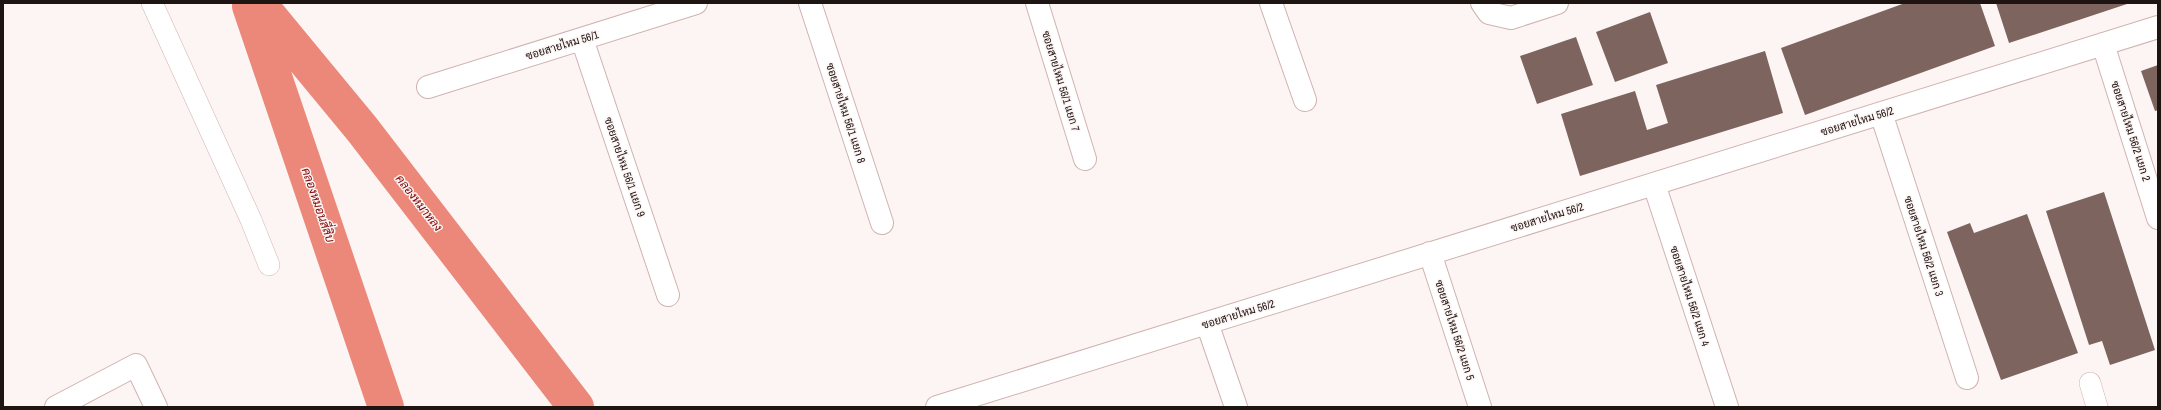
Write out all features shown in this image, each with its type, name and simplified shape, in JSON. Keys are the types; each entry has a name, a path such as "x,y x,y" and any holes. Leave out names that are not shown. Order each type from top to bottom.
{"street":[{"name":"ซอยสายไหม 56/1","path":"428,87 696,3"},
{"name":"ซอยสายไหม 56/1 แยก 8","path":"810,3 882,223"},
{"name":"ซอยสายไหม 56/1 แยก 7","path":"1036,3 1085,159"},
{"path":"1271,3 1305,100"},
{"path":"1482,3 1489,13 1511,18 1557,3"},
{"name":"ซอยสายไหม 56/2","path":"937,407 981,400 1207,323 2158,27"},
{"name":"ซอยสายไหม 56/1 แยก 9","path":"582,39 668,295"},
{"name":"ซอยสายไหม 56/2 แยก 2","path":"2103,44 2158,218"},
{"name":"ซอยสายไหม 56/2 แยก 3","path":"1881,113 1967,378"},
{"name":"ซอยสายไหม 56/2 แยก 4","path":"1654,184 1727,407"},
{"name":"ซอยสายไหม 56/2 แยก 5","path":"1430,254 1480,407"},
{"path":"1207,323 1236,407"},
{"path":"56,407 136,365 156,407"}],"lane":[{"path":"152,3 251,220 269,265"},
{"path":"2090,383 2097,407"}],"building":[{"path":"1905,3 1980,3 1995,46 1805,115 1781,48"},
{"path":"1996,3 2130,3 2009,43"},
{"path":"1650,12 1668,63 1615,82 1596,32"},
{"path":"1576,37 1593,85 1537,104 1520,56"},
{"path":"1765,51 1783,113 1580,176 1561,114 1635,91 1647,130 1668,123 1656,85"},
{"path":"2158,65 2158,110 2155,111 2141,71"},
{"path":"2104,192 2155,350 2110,365 2102,341 2089,345 2046,211"},
{"path":"2027,214 2078,353 2001,380 1947,232 1970,223 1974,233"}],"waterway":[{"name":"คลองหมาหลง","path":"258,3 362,129 576,407"},
{"name":"คลองหมอนสี่สิบ","path":"250,6 386,407"}]}
